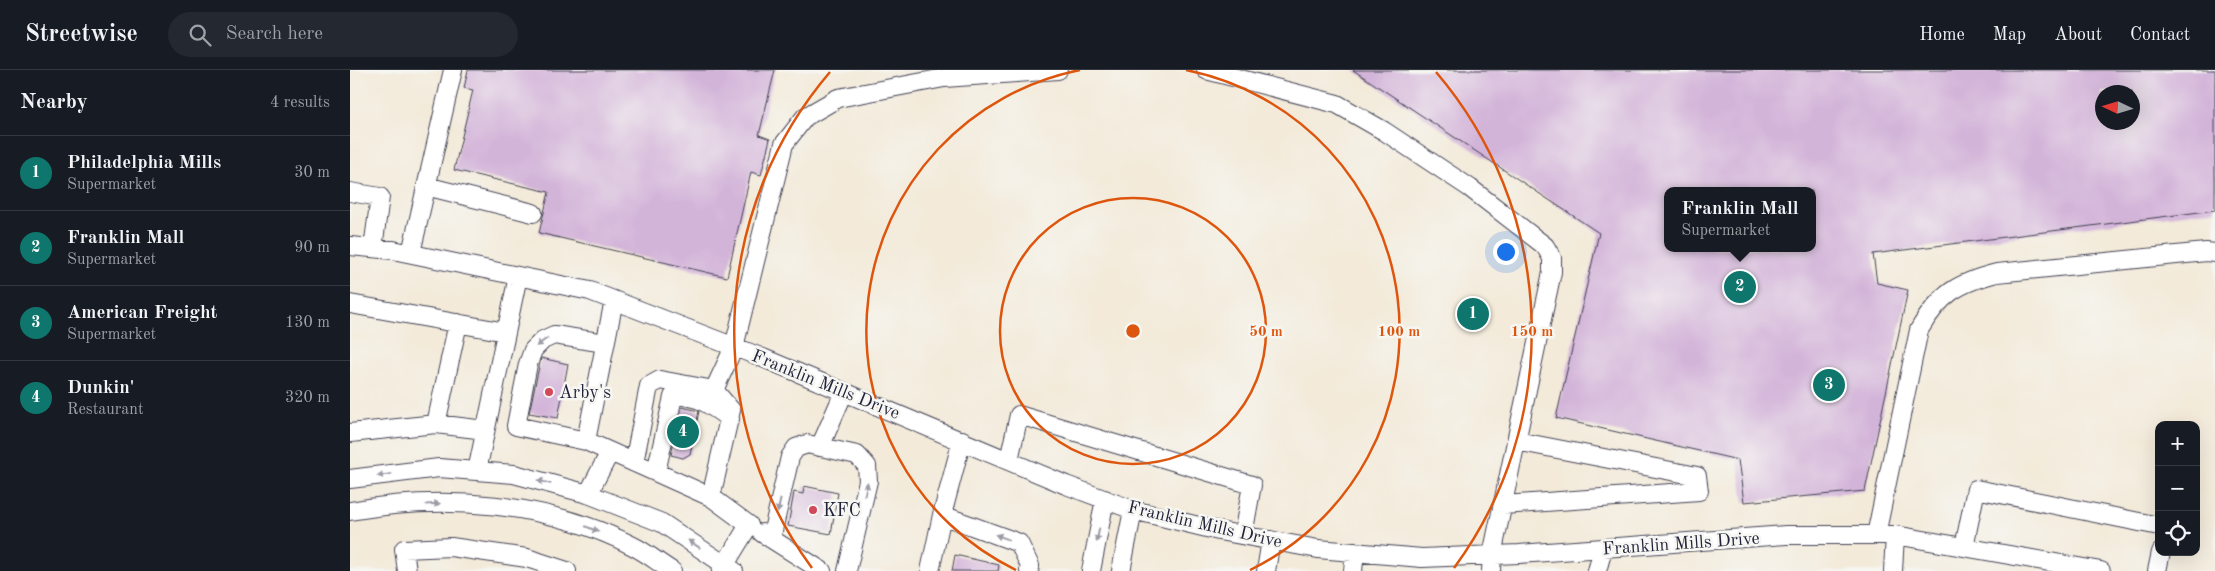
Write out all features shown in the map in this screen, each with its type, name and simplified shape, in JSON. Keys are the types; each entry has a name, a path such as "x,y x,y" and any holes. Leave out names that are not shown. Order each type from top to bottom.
{"street":[{"path":"411,253 453,70"},
{"path":"714,390 734,347 784,144 805,117 838,98 944,78 1058,70"},
{"path":"1206,70 1337,104 1384,131 1470,188 1545,246 1552,258 1552,272 1492,563"},
{"path":"426,186 534,214"},
{"path":"350,192 380,197 373,248"},
{"name":"Franklin Mills Drive","path":"350,246 411,253 590,291 734,347 1133,510 1243,535 1318,549 1492,563 1603,549 1786,535 1895,535 1964,546 2040,565 2101,571"},
{"path":"1876,535 1919,330 1932,308 1949,292 1973,279 1998,273 2206,252 2215,253"},
{"path":"477,471 518,276"},
{"path":"586,441 614,300"},
{"path":"350,304 506,332"},
{"path":"436,424 458,323"},
{"path":"605,343 554,335 543,340 532,350 516,426 586,441 711,497 749,525 822,571"},
{"path":"634,463 649,386 660,380 714,390 731,410 711,497"},
{"path":"820,446 844,392"},
{"path":"656,472 673,397 679,396 702,400 730,419"},
{"path":"1008,460 1019,414 1252,485 1243,535"},
{"path":"350,433 436,424 486,430"},
{"path":"930,571 942,515 962,440"},
{"path":"1503,505 1698,491 1697,476 1516,441"},
{"path":"771,539 790,457 796,448 807,444 857,455 867,466 868,481 847,571"},
{"path":"588,494 610,452"},
{"path":"350,479 439,468 514,474 588,494 662,523 727,569 749,525"},
{"path":"1964,546 1976,489 2155,525"},
{"path":"1091,571 1105,499"},
{"path":"350,511 380,506 462,502 513,508 576,522 634,546 672,571"},
{"path":"1121,571 1133,510"},
{"path":"942,515 1019,543 1030,566 1029,571"},
{"path":"1894,571 1895,535"},
{"path":"1266,571 1271,540"},
{"path":"407,571 404,549 451,547 527,558 567,571"},
{"path":"1597,571 1603,549"},
{"path":"1353,571 1355,552"},
{"path":"2157,571 2160,556"}],"building":[{"path":"468,70 775,70 759,135 770,139 761,175 751,172 727,277 539,233 549,192 454,170 473,90 464,88"},
{"path":"1353,70 2215,70 2215,210 1873,254 1877,283 1908,290 1865,491 1744,502 1738,460 1556,418 1599,233"},
{"name":"Arby's","path":"541,358 568,364 558,418 529,413"},
{"path":"682,407 699,411 690,454 683,458 671,455"},
{"name":"KFC","path":"804,486 838,493 831,534 788,526 794,492 803,494"},
{"path":"955,555 999,565 998,571 952,571"}],"place":[{"name":"Franklin Mall","path":"1740,287"},
{"name":"Philadelphia Mills","path":"1473,314"},
{"name":"American Freight","path":"1829,385"},
{"name":"Arby's","path":"549,392"},
{"name":"Dunkin'","path":"683,432"},
{"name":"KFC","path":"813,510"}]}
